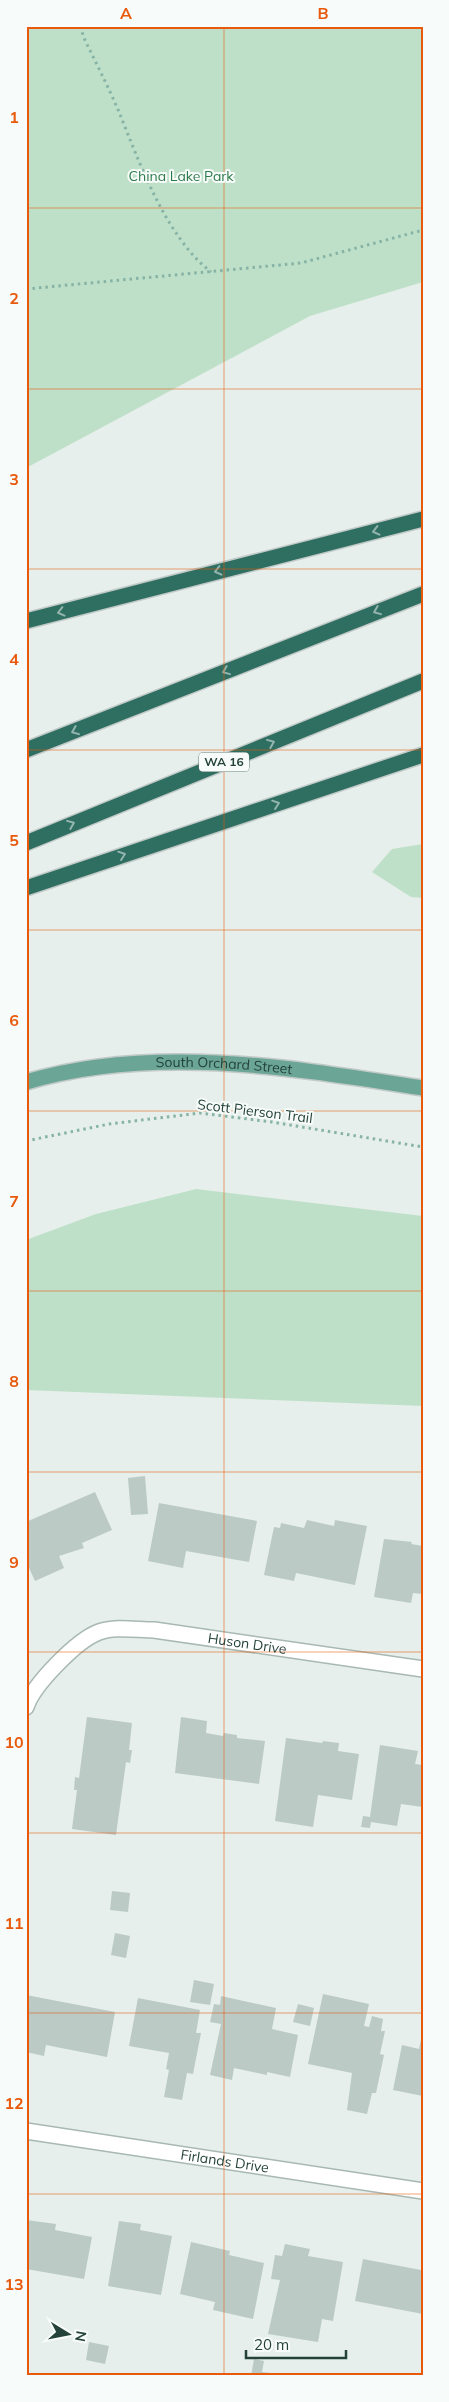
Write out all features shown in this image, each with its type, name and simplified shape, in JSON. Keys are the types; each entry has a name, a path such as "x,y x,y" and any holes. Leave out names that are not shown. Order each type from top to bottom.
{"highway":[{"path":"26,621 423,518"},
{"path":"26,750 423,594"},
{"name":"WA 16","path":"26,843 423,681"},
{"path":"26,888 423,755"}],"main road":[{"name":"South Orchard Street","path":"26,1082 56,1073 95,1067 160,1063 216,1063 348,1076 423,1088"}],"street":[{"name":"Huson Drive","path":"26,1707 48,1675 75,1647 99,1632 154,1630 423,1669"},
{"name":"Firlands Drive","path":"26,2130 423,2191"}],"path":[{"path":"81,26 83,36 118,112 132,149 172,228 198,262 211,272"},
{"path":"26,289 301,263 423,230"},
{"name":"Scott Pierson Trail","path":"26,1141 109,1124 200,1113 272,1122 423,1148"}],"green space":[{"name":"China Lake Park","path":"26,26 423,26 423,282 310,316 26,468"},
{"path":"423,844 423,898 411,897 372,872 392,849"},
{"path":"196,1189 423,1216 423,1406 26,1390 26,1240 96,1214"}],"building":[{"path":"145,1476 148,1514 131,1515 128,1478"},
{"path":"95,1492 112,1530 82,1543 84,1548 59,1556 64,1568 35,1581 26,1561 26,1522"},
{"path":"159,1503 257,1521 249,1562 186,1551 183,1568 148,1561"},
{"path":"307,1520 334,1526 335,1520 367,1526 355,1585 296,1573 294,1581 264,1575 274,1527 280,1528 281,1523 304,1528"},
{"path":"384,1539 412,1542 411,1544 423,1546 423,1594 413,1593 411,1603 374,1597"},
{"path":"87,1717 132,1723 129,1750 132,1750 130,1763 126,1762 116,1835 72,1829 77,1790 74,1790 75,1777 79,1778"},
{"path":"181,1717 207,1721 206,1733 223,1736 224,1733 237,1735 237,1738 265,1741 259,1784 175,1773"},
{"path":"286,1738 322,1743 323,1741 339,1743 338,1751 359,1754 352,1800 318,1795 313,1827 275,1821"},
{"path":"380,1745 418,1751 415,1764 423,1765 423,1807 401,1804 397,1826 371,1822 370,1828 361,1827 363,1816 370,1817"},
{"path":"112,1891 130,1893 128,1912 110,1910"},
{"path":"115,1933 130,1936 126,1958 111,1955"},
{"path":"194,1980 214,1984 210,2005 190,2002"},
{"path":"323,1994 369,2004 364,2026 369,2027 372,2016 383,2019 381,2031 385,2031 380,2054 384,2055 376,2093 372,2093 367,2114 347,2110 352,2073 308,2064"},
{"path":"26,1995 115,2012 107,2057 46,2045 44,2056 26,2052"},
{"path":"221,1996 276,2008 272,2029 298,2035 290,2077 267,2072 267,2075 234,2068 232,2080 210,2075 221,2024 210,2022 214,2004 220,2005"},
{"path":"138,1998 200,2010 196,2033 201,2033 193,2074 187,2073 182,2100 164,2097 169,2070 166,2069 169,2053 129,2046"},
{"path":"298,2004 314,2008 310,2026 293,2022"},
{"path":"422,2035 423,2096 393,2090 402,2045 419,2049"},
{"path":"26,2220 56,2224 55,2230 92,2237 84,2279 26,2269"},
{"path":"119,2221 141,2224 140,2230 172,2236 161,2295 108,2286"},
{"path":"191,2242 230,2251 229,2255 264,2263 253,2319 213,2310 215,2302 180,2294"},
{"path":"285,2244 310,2249 308,2256 343,2262 333,2321 322,2319 318,2342 268,2334 280,2280 271,2279 275,2255 282,2256"},
{"path":"363,2259 421,2270 423,2265 423,2314 355,2301"},
{"path":"89,2342 109,2346 105,2364 86,2360"},
{"path":"254,2359 264,2361 262,2372 271,2373 270,2376 251,2376"}]}
